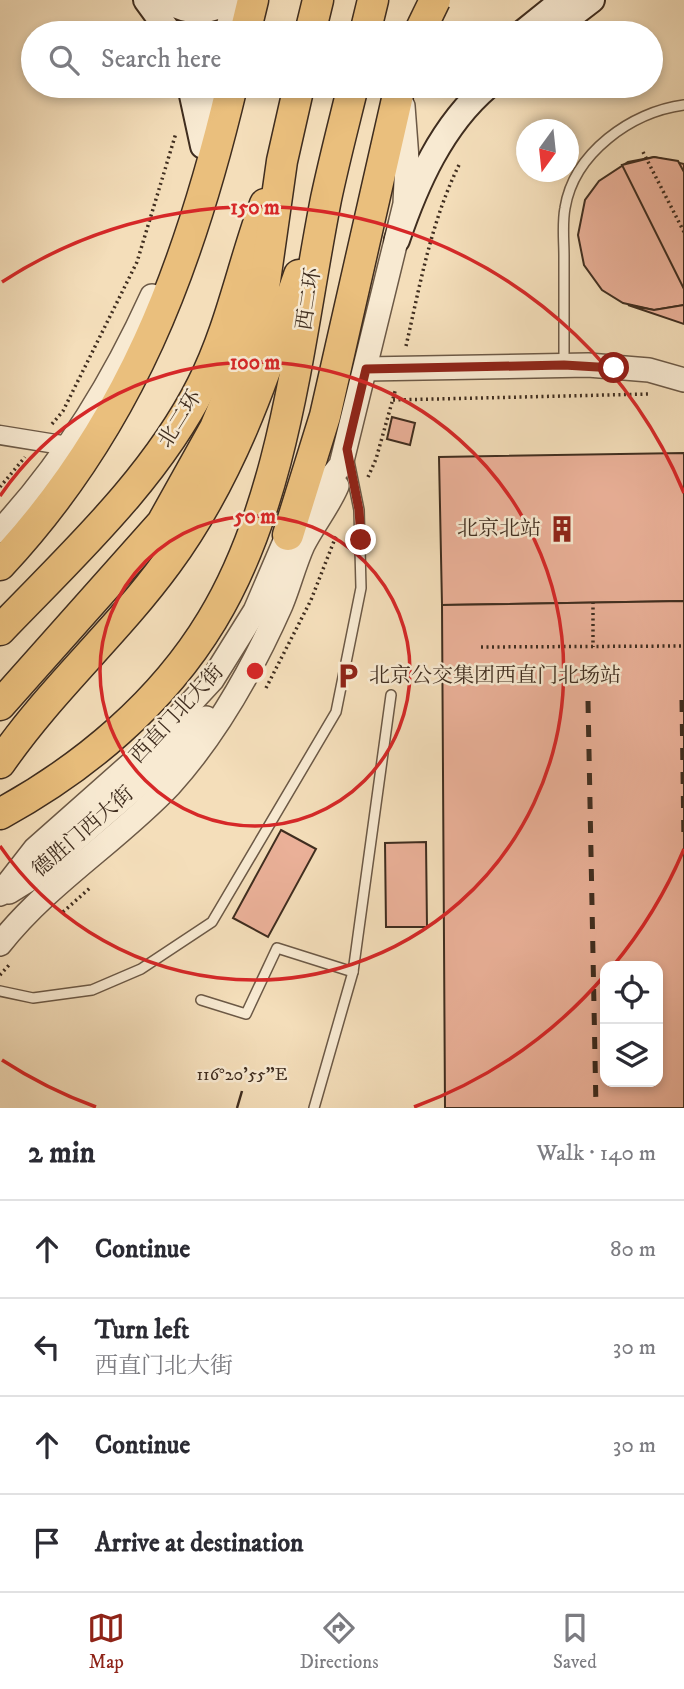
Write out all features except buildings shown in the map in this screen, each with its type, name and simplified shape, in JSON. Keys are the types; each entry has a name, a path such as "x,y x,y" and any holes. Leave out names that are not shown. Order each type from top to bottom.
{"highway":[{"path":"248,21 253,0"},
{"path":"313,21 318,0"},
{"path":"368,21 373,0"},
{"path":"424,21 435,0"},
{"path":"0,565 39,521 77,470 117,408 147,349 191,240 229,98"},
{"path":"0,705 152,537 198,463 232,390 258,311 270,263 282,161 296,98"},
{"name":"西二环","path":"228,589 255,523 287,406 302,343 326,199 350,98"},
{"path":"288,534 325,416 397,98"},
{"name":"北二环","path":"0,630 130,490 190,408 218,348 253,235 282,161"},
{"path":"0,763 48,698 161,571 213,492 264,380 326,199"},
{"path":"3,812 76,766 141,710 194,646 325,416"}],"main road":[{"path":"146,0 161,21"},
{"path":"165,0 197,11 215,9 228,0"},
{"path":"425,0 427,21"},
{"path":"537,21 563,0"},
{"path":"565,21 592,0"},
{"path":"193,98 203,146"},
{"path":"397,240 407,211 448,130 474,98"}],"street":[{"path":"230,21 236,0"},
{"path":"421,21 425,0"},
{"path":"0,531 68,446 110,381 154,293 183,218 203,146 213,98"},
{"name":"西直门北大街","path":"0,895 35,849 148,749 209,684 243,633 298,516 337,472 347,449 397,240 407,182 402,123 404,98"},
{"path":"366,369 564,365 649,370 684,380"},
{"path":"0,435 68,446"},
{"path":"0,944 35,906 172,782 211,732 282,603 303,545 334,493 347,449"},
{"name":"德胜门西大街","path":"0,895 16,889 161,765 247,669"}],"lane":[{"path":"564,365 563,221 572,184 592,154 617,132 655,112 684,105"},
{"path":"0,991 33,998 92,990 141,969 212,922 336,712 361,588 359,510 347,449"},
{"path":"314,1108 353,972 391,695"},
{"path":"201,1000 246,1014 277,948 353,972"}],"path":[{"path":"0,487 63,411 137,262 176,142 176,128"},
{"path":"643,152 684,232"},
{"path":"393,400 662,393"},
{"path":"593,602 593,647"},
{"path":"481,647 684,646"}],"railway":[{"path":"682,700 684,844"},
{"path":"588,701 596,1108"}],"place":[{"name":"北京北站","path":"562,529"},
{"name":"北京公交集团西直门北场站","path":"348,676"}],"route":[{"path":"361,540 359,510 347,449 366,369 564,365 614,368"}]}
